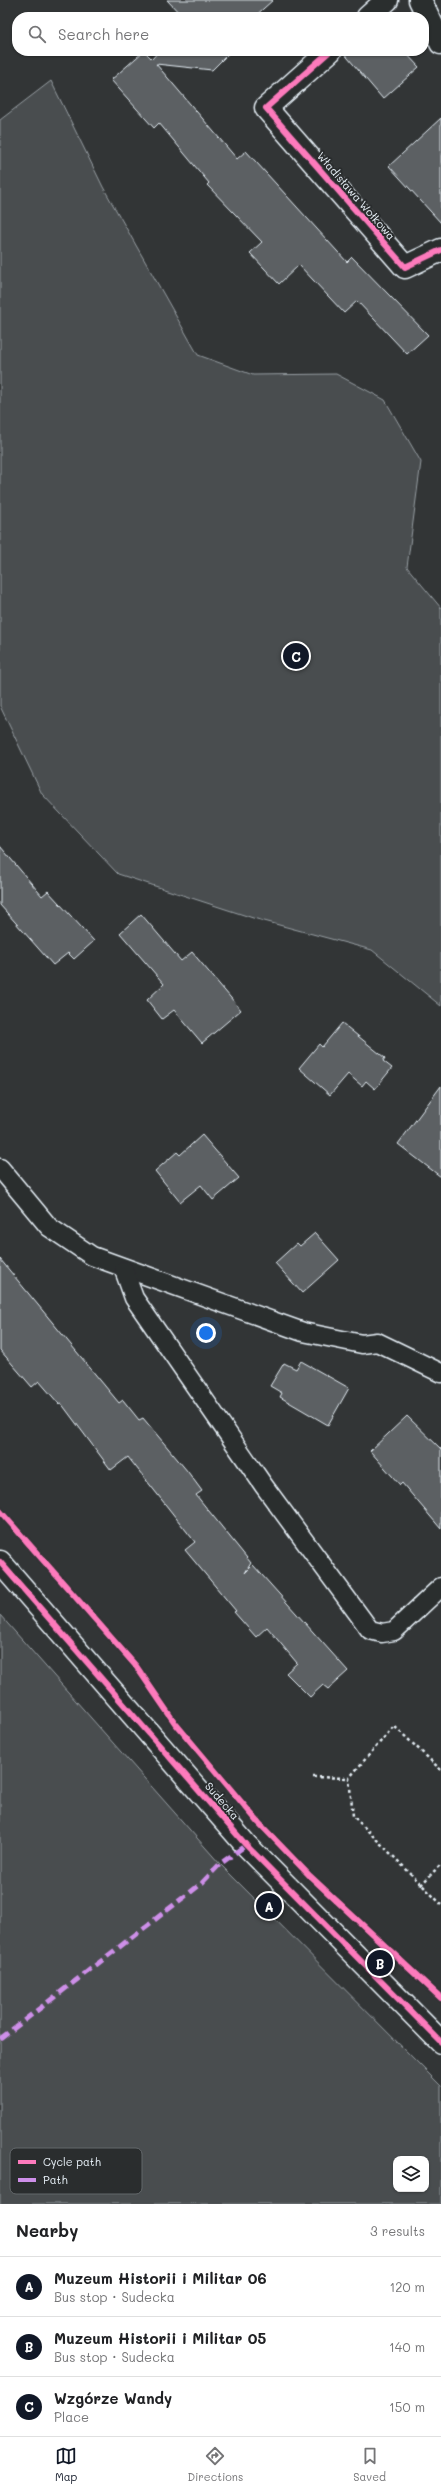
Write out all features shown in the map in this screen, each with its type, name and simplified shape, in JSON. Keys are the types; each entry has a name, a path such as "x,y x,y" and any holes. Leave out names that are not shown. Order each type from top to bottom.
{"street":[{"path":"374,12 387,0"},
{"path":"420,0 426,12"},
{"path":"429,18 441,43"},
{"name":"Władisława Wołkowa","path":"324,56 266,108 405,267 441,250"},
{"name":"Sudecka","path":"0,1562 246,1845 441,2042"}],"lane":[{"path":"0,1168 49,1227 92,1256 124,1270 303,1332 362,1344 377,1342 441,1373"},
{"path":"124,1270 134,1298 264,1486 370,1630 382,1633 394,1631 441,1587"}],"path":[{"path":"441,1770 394,1726 349,1778 353,1816 441,1904"},
{"path":"313,1777 349,1778"},
{"path":"421,1885 441,1864"}],"shaded area":[{"path":"51,81 103,187 198,355 253,375 336,374 385,400 421,462 407,567 441,608 441,1006 372,950 253,918 118,874 42,794 0,706 0,120"},
{"path":"0,1615 220,1864 441,2086 441,2204 0,2204"}],"building":[{"path":"167,0 273,0 260,12 178,12"},
{"path":"138,56 149,56 152,59 155,56 226,56 212,70 156,64 237,159 246,151 347,262 352,257 428,335 407,354 357,301 344,313 299,265 279,284 250,253 262,242 207,185 209,183 159,123 154,128 111,80"},
{"path":"346,56 409,56 419,67 383,99"},
{"path":"441,118 441,223 389,166"},
{"path":"0,846 42,896 48,891 94,941 74,959 68,953 53,965 0,905"},
{"path":"141,914 181,961 192,952 241,1010 202,1043 174,1010 162,1019 147,1000 164,984 120,933"},
{"path":"342,1023 385,1058 383,1061 392,1068 375,1089 366,1081 362,1086 348,1074 330,1095 299,1068 319,1044 322,1047"},
{"path":"441,1086 441,1177 398,1144"},
{"path":"202,1135 239,1178 213,1200 201,1185 180,1202 155,1171 177,1152 180,1155"},
{"path":"315,1233 339,1260 302,1293 275,1263 297,1243 300,1246"},
{"path":"0,1259 119,1403 123,1400 139,1420 143,1418 188,1472 202,1491 196,1495 251,1563 245,1573 253,1565 348,1671 328,1689 323,1685 310,1697 286,1673 297,1663 267,1627 256,1637 234,1612 236,1611 185,1550 195,1542 128,1457 111,1470 61,1403 59,1404 39,1381 32,1387 0,1350"},
{"path":"301,1361 349,1388 328,1425 280,1397 282,1393 270,1386 284,1363 296,1369"},
{"path":"407,1416 441,1449 441,1529 402,1483 400,1485 370,1451"}],"marked path":[{"path":"0,2039 201,1884 220,1864 246,1845"}],"cycle path":[{"path":"324,56 266,108 405,267 441,250"},
{"path":"0,1511 136,1666 175,1723 259,1823 310,1876 441,1998"},
{"path":"0,1562 246,1845 441,2042"}],"place":[{"name":"Wzgórze Wandy","path":"296,656"},
{"name":"Muzeum Historii i Militar 06","path":"269,1906"},
{"name":"Muzeum Historii i Militar 05","path":"380,1963"}]}
